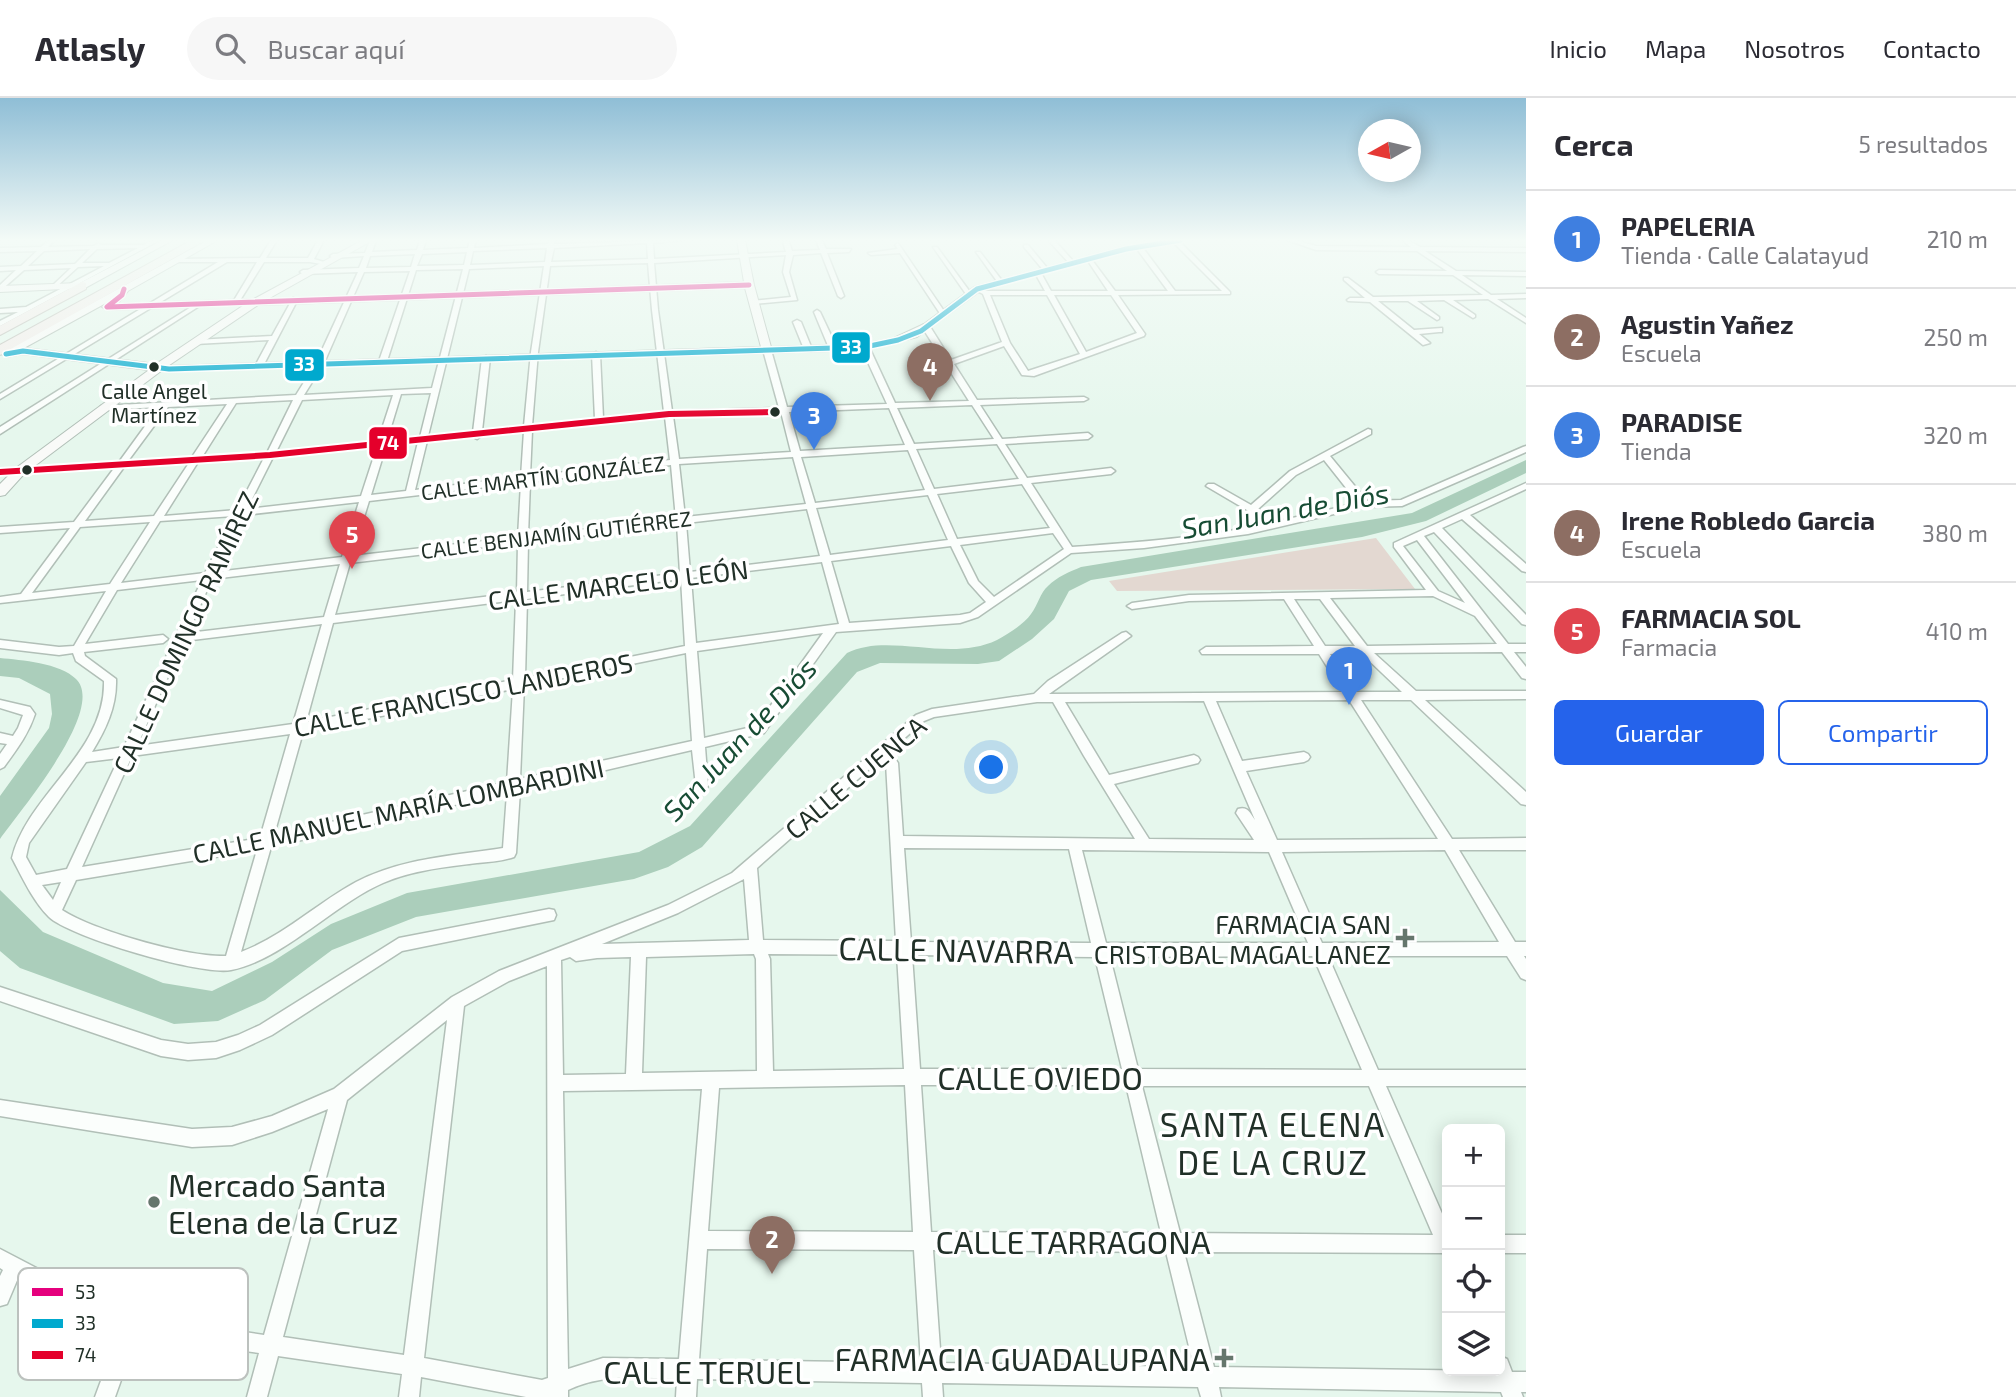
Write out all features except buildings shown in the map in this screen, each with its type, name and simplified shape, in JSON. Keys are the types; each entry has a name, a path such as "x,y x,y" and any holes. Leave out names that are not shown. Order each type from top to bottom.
{"highway":[{"path":"0,331 51,301"},
{"path":"0,337 67,301"},
{"path":"2,354 95,301"}],"street":[{"path":"0,324 45,301"},
{"path":"2,354 102,301"},
{"path":"115,301 107,307 263,301"},
{"path":"0,397 159,301"},
{"path":"0,492 20,471 104,408 256,301"},
{"path":"259,366 294,301"},
{"name":"CALLE DOMINGO RAMÍREZ","path":"54,912 209,575 299,397 320,363 349,301"},
{"path":"383,361 403,301"},
{"path":"410,493 457,301"},
{"path":"233,401 114,586 77,649 80,658 106,676 111,685 109,703 94,740 23,841 19,858 54,912 70,923 177,958 211,963 231,963 255,953 377,878 509,853 522,596 524,479 532,356 541,301"},
{"path":"654,301 681,519 689,648 702,786"},
{"path":"773,301 754,302 845,627 960,619 974,615 1069,550 1144,545 1278,524 1364,504 1402,503 1526,449"},
{"path":"934,301 943,314"},
{"path":"2,354 23,351 158,368 833,348 898,340 926,327 964,301"},
{"path":"982,301 1006,343 1028,374 1141,334 1118,301"},
{"path":"1054,301 1084,355"},
{"path":"1374,301 1426,343"},
{"path":"1414,301 1437,318"},
{"path":"1450,301 1473,316"},
{"path":"1496,301 1526,321"},
{"path":"0,431 201,303"},
{"path":"0,311 27,309"},
{"path":"817,312 833,348"},
{"path":"797,322 808,349"},
{"path":"926,327 1069,550"},
{"path":"1411,332 1439,330"},
{"path":"195,342 274,338"},
{"path":"950,363 1006,343"},
{"path":"865,346 974,583 993,602"},
{"path":"596,354 599,422"},
{"path":"477,436 486,358"},
{"path":"104,408 434,390"},
{"path":"231,963 268,842 346,559 398,392"},
{"path":"0,472 380,446 669,414 785,412 1084,399"},
{"path":"24,597 166,404"},
{"path":"1252,509 1293,473 1368,432"},
{"name":"CALLE MARTÍN GONZÁLEZ","path":"0,530 240,513 674,462 1088,436"},
{"path":"1325,456 1364,504"},
{"name":"CALLE BENJAMÍN GUTIÉRREZ","path":"0,600 929,490 1111,471"},
{"path":"1211,486 1278,524"},
{"path":"1478,614 1434,593 1397,545 1526,486"},
{"path":"1465,516 1526,569"},
{"path":"1437,529 1526,621"},
{"name":"CALLE MARCELO LEÓN","path":"181,638 1055,530"},
{"path":"1419,536 1526,675"},
{"path":"1132,606 1189,598 1434,593"},
{"path":"1287,596 1519,949 1526,973"},
{"path":"1323,596 1364,650 1526,800"},
{"name":"CALLE FRANCISCO LANDEROS","path":"81,758 299,728 689,648 845,627"},
{"name":"CALLE MANUEL MARÍA LOMBARDINI","path":"33,881 268,842 760,730 832,629"},
{"path":"1037,698 1052,684 1126,636"},
{"path":"0,644 59,651 163,639"},
{"path":"1206,651 1526,648"},
{"name":"CALLE CUENCA","path":"0,1108 192,1138 232,1136 272,1125 340,1095 457,1002 504,976 707,893 737,877 920,718 932,713 1037,698 1526,695"},
{"path":"1208,697 1268,846 1317,950 1442,1234"},
{"path":"1057,698 1145,844"},
{"path":"0,705 26,710 29,714 17,741 0,764"},
{"path":"0,738 17,741"},
{"path":"1238,766 1304,757"},
{"path":"1105,781 1194,760"},
{"path":"892,763 933,1397"},
{"path":"1242,813 1268,846"},
{"path":"897,842 1268,846 1526,844"},
{"path":"1074,843 1210,1397"},
{"path":"750,865 755,938 763,959 765,1079"},
{"path":"0,994 161,1048 188,1052 216,1050 266,1030 399,945 549,915"},
{"name":"CALLE NAVARRA","path":"554,957 597,951 759,947 1519,949"},
{"path":"634,1082 639,950"},
{"path":"554,957 558,1391"},
{"path":"409,1397 415,1366 457,1002"},
{"name":"CALLE OVIEDO","path":"554,1083 913,1077 1526,1078"},
{"path":"686,1397 711,1080"},
{"path":"257,1397 340,1095"},
{"name":"CALLE TARRAGONA","path":"699,1240 1442,1245"},
{"path":"1505,1244 1526,1244"},
{"path":"0,1297 7,1263"},
{"name":"CALLE TERUEL","path":"248,1342 415,1366 529,1389 558,1391 576,1373 587,1370 688,1369 1511,1382"},
{"path":"105,1397 111,1380"}],"shaded area":[{"path":"1526,460 1526,473 1426,521 1362,537 1091,580 1069,591 1054,619 1032,639 999,661 978,664 880,663 857,672 702,847 668,867 634,879 416,917 332,950 265,1000 218,1021 174,1024 20,968 0,951 0,890 43,932 163,983 212,991 272,962 331,924 407,893 639,852 690,826 847,653 881,645 940,649 978,646 1011,632 1031,614 1048,586 1059,577 1081,567 1412,513"},
{"path":"1376,538 1415,589 1117,591 1109,581"},
{"path":"0,658 40,663 60,669 76,679 82,693 80,713 71,736 41,784 0,839 0,796 49,728 52,714 50,694 19,678 0,676"}],"transit line":[{"name":"53","path":"115,301 107,307 293,301"},
{"name":"33","path":"6,354 23,351 169,369 865,347 898,340 921,331 958,301"},
{"name":"74","path":"0,472 270,455 669,414 775,412"}],"place":[{"name":"Calle Angel Martínez","path":"154,367"},
{"name":"Irene Robledo Garcia","path":"930,401"},
{"name":"PARADISE","path":"814,450"},
{"name":"FARMACIA SOL","path":"352,569"},
{"name":"PAPELERIA","path":"1349,705"},
{"name":"FARMACIA SAN CRISTOBAL MAGALLANEZ","path":"1405,938"},
{"name":"Mercado Santa Elena de la Cruz","path":"154,1202"},
{"name":"Agustin Yañez","path":"772,1274"},
{"name":"FARMACIA GUADALUPANA","path":"1224,1358"}],"district":[{"name":"SANTA ELENA DE LA CRUZ","path":"1273,1143"}],"water label":[{"name":"San Juan de Diós","path":"1285,510"},
{"name":"San Juan de Diós","path":"739,739"}]}
